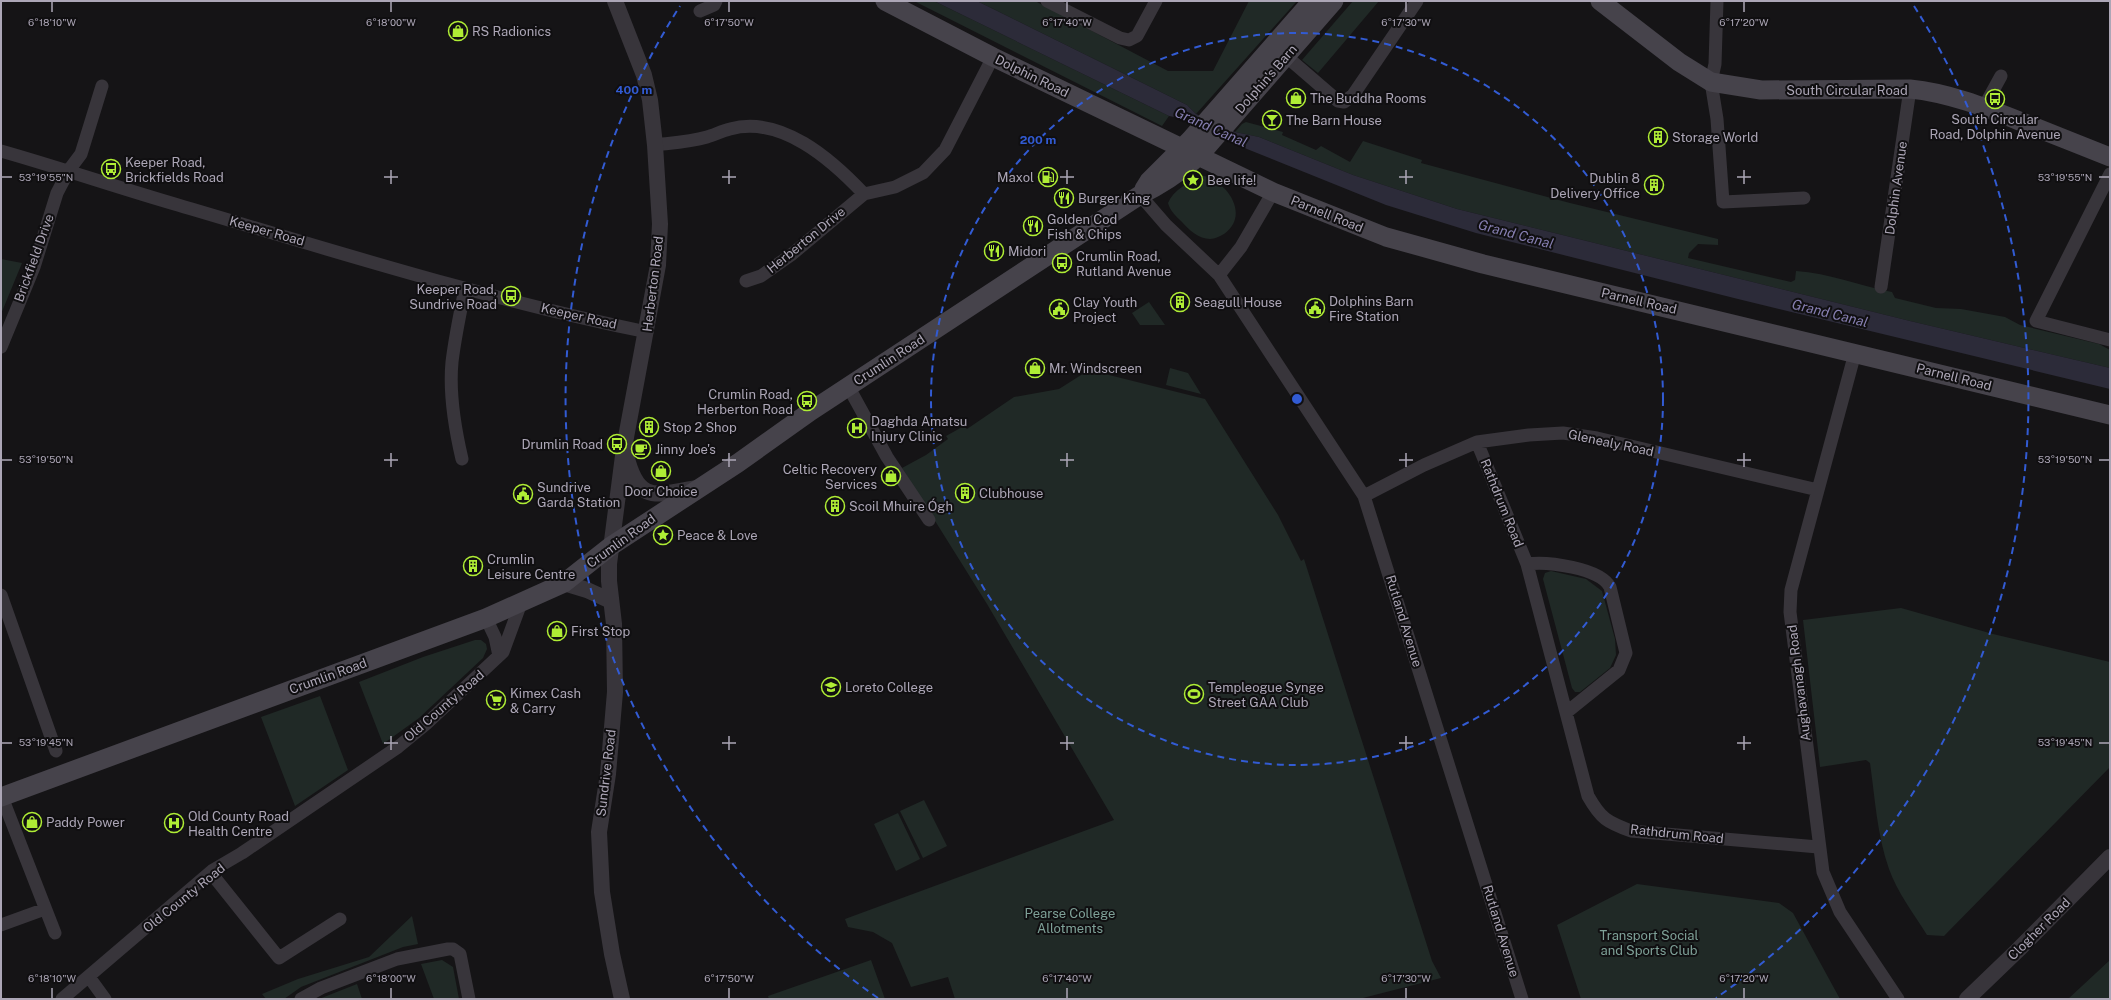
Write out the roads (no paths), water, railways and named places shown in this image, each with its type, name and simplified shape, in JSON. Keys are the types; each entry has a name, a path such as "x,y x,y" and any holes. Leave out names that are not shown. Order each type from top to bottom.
{"main road":[{"name":"Dolphin Road","path":"885,1 993,57 1194,148"},
{"name":"Dolphin's Barn","path":"1280,50 1312,1"},
{"name":"Dolphin's Barn","path":"1194,148 1280,50 1334,1"},
{"name":"South Circular Road","path":"1600,1 1679,62 1711,82 1761,90 1910,89 1945,94 1984,107 2110,157"},
{"name":"Parnell Road","path":"1194,148 1273,192 1355,226 1423,248 1483,264 2110,415"},
{"name":"Crumlin Road","path":"1,797 486,618 564,582 611,546 697,488 738,463 848,386 1140,195 1149,181 1194,148"}],"street":[{"name":"Herberton Road","path":"611,546 624,448 647,332 660,253 660,224 655,145 650,100 644,75 615,1"},
{"path":"700,11 714,5 716,1"},
{"path":"1047,1 1120,38 1129,40 1137,36 1156,1"},
{"path":"1280,50 1334,98 1338,101 1344,102 1353,95 1417,1"},
{"path":"1717,1 1715,64 1711,82 1717,119 1723,202 1804,198"},
{"name":"Herberton Drive","path":"746,281 761,276 791,254 864,194 895,187 923,173 945,150 993,57"},
{"path":"1984,107 2001,76"},
{"path":"69,170 81,154 102,86"},
{"name":"Dolphin Avenue","path":"1881,287 1910,89"},
{"path":"655,145 690,141 738,127 752,126 775,129 799,139 850,180 864,194"},
{"name":"Keeper Road","path":"1,151 69,170 177,205 465,289 647,332"},
{"name":"Brickfield Drive","path":"1,348 34,267 57,193 69,170"},
{"path":"2110,174 2036,322 2110,340"},
{"path":"1219,275 1241,247 1273,192"},
{"name":"Rutland Avenue","path":"1140,195 1166,225 1219,275 1364,496 1522,999"},
{"path":"462,459 455,412 452,363 465,289"},
{"name":"Aughavanagh Road","path":"1855,353 1791,590 1790,612 1818,847 1823,872 1840,912 1898,999"},
{"path":"848,386 887,457 929,520"},
{"name":"Glenealy Road","path":"1364,496 1424,465 1477,442 1529,435 1562,433 1597,438 1818,490"},
{"name":"Rathdrum Road","path":"1477,442 1527,564 1588,796 1597,811 1609,823 1631,831 1818,847"},
{"path":"624,448 631,474 636,483 650,493 658,495 697,488"},
{"name":"Sundrive Road","path":"611,546 609,581 614,637 615,692 608,774 599,832 602,892 612,954 622,999"},
{"name":"Rathdrum Road","path":"1527,564 1545,564 1583,571 1606,580 1610,587 1626,653 1624,661 1619,670 1567,712"},
{"path":"564,582 587,590 611,601"},
{"path":"1,595 56,751"},
{"name":"Old County Road","path":"62,999 89,978 211,872 398,746 426,724 499,656 508,642 521,603"},
{"path":"486,618 495,637 499,656"},
{"path":"1,797 55,932"},
{"name":"Clogher Road","path":"1967,999 2020,949 2110,857"},
{"path":"211,872 279,958 340,919"},
{"path":"1,924 45,909"},
{"path":"301,999 321,988 397,959 453,949 460,954 469,999"},
{"path":"89,978 105,999"}],"water":[{"name":"Grand Canal","path":"934,1 977,1 1187,105 1196,114 1235,132 1259,137 1353,175 1457,209 1910,321 2110,368 2110,389 1738,299 1476,233 1386,205 1247,149 1190,120 1169,116"}],"place":[{"name":"RS Radionics","path":"458,31"},
{"name":"The Buddha Rooms","path":"1296,98"},
{"name":"South Circular Road, Dolphin Avenue","path":"1995,99"},
{"name":"The Barn House","path":"1272,120"},
{"name":"Storage World","path":"1658,137"},
{"name":"Keeper Road, Brickfields Road","path":"111,169"},
{"name":"Maxol","path":"1048,177"},
{"name":"Bee life!","path":"1193,180"},
{"name":"Dublin 8 Delivery Office","path":"1654,185"},
{"name":"Burger King","path":"1064,198"},
{"name":"Golden Cod Fish & Chips","path":"1033,226"},
{"name":"Midori","path":"994,251"},
{"name":"Crumlin Road, Rutland Avenue","path":"1062,263"},
{"name":"Keeper Road, Sundrive Road","path":"511,296"},
{"name":"Seagull House","path":"1180,302"},
{"name":"Dolphins Barn Fire Station","path":"1315,308"},
{"name":"Clay Youth Project","path":"1059,309"},
{"name":"Mr. Windscreen","path":"1035,368"},
{"name":"Crumlin Road, Herberton Road","path":"807,401"},
{"name":"Stop 2 Shop","path":"649,427"},
{"name":"Daghda Amatsu Injury Clinic","path":"857,428"},
{"name":"Drumlin Road","path":"617,444"},
{"name":"Jinny Joe's","path":"641,449"},
{"name":"Door Choice","path":"661,471"},
{"name":"Celtic Recovery Services","path":"891,476"},
{"name":"Clubhouse","path":"965,493"},
{"name":"Sundrive Garda Station","path":"523,494"},
{"name":"Scoil Mhuire Ógh","path":"835,506"},
{"name":"Peace & Love","path":"663,535"},
{"name":"Crumlin Leisure Centre","path":"473,566"},
{"name":"First Stop","path":"557,631"},
{"name":"Loreto College","path":"831,687"},
{"name":"Templeogue Synge Street GAA Club","path":"1194,694"},
{"name":"Kimex Cash & Carry","path":"496,700"},
{"name":"Paddy Power","path":"32,822"},
{"name":"Old County Road Health Centre","path":"174,823"}],"park label":[{"name":"Pearse College Allotments","path":"1070,920"},
{"name":"Transport Social and Sports Club","path":"1649,942"}]}
